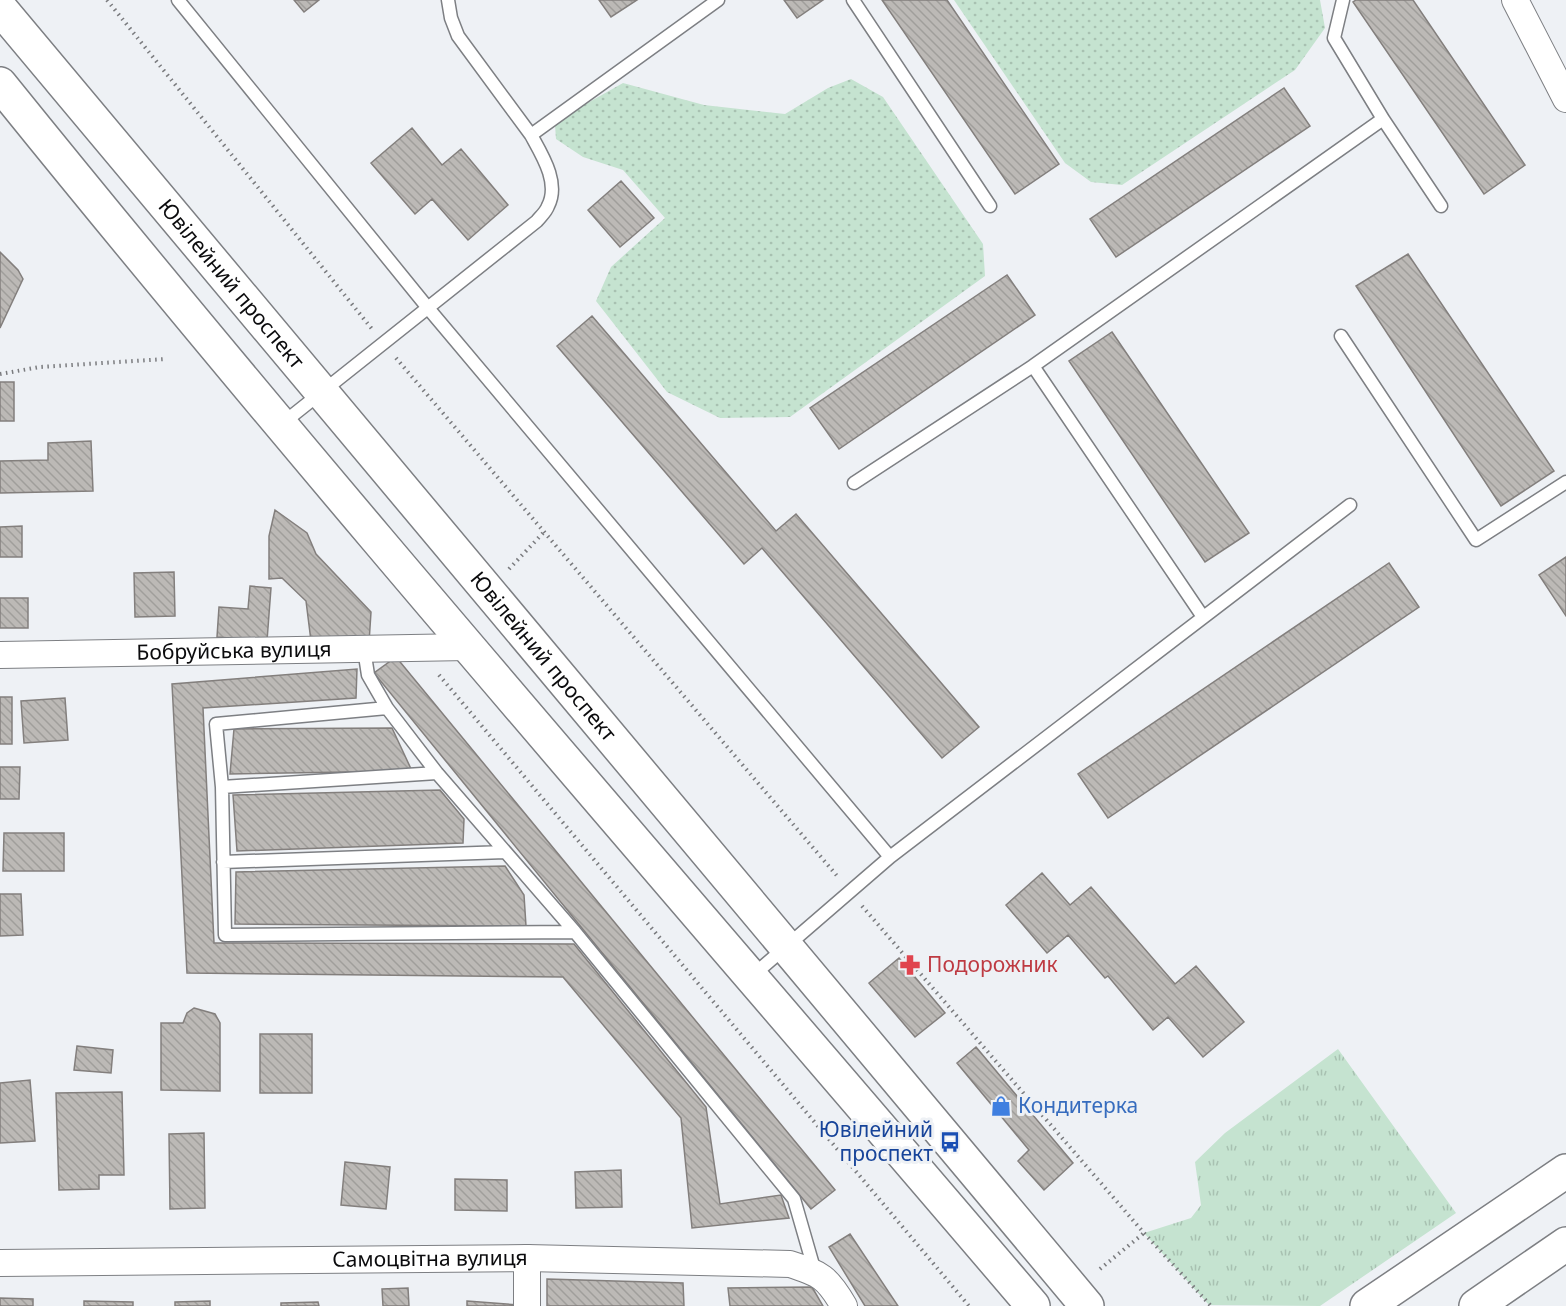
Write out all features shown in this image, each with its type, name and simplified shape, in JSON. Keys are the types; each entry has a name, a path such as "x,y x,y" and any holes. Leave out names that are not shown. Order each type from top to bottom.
{"main road":[{"name":"Ювілейний проспект","path":"0,8 1087,1306"},
{"path":"0,84 281,425 468,647 1033,1306"},
{"path":"1367,1306 1566,1171"},
{"path":"1476,1306 1566,1244"}],"street":[{"path":"1515,0 1566,99"},
{"name":"Бобруйська вулиця","path":"0,655 468,647"},
{"path":"527,1258 527,1306"},
{"name":"Самоцвітна вулиця","path":"0,1263 527,1258 789,1264 815,1272 831,1284 844,1306"}],"lane":[{"path":"178,0 428,308 890,857"},
{"path":"281,425 537,222 549,206 552,190 547,164 531,135 458,36 448,0"},
{"path":"531,135 718,0"},
{"path":"853,0 990,206"},
{"path":"1343,0 1334,38 1383,119 1441,206"},
{"path":"854,483 1033,366 1383,119"},
{"path":"1341,336 1476,540 1566,482"},
{"path":"1033,366 1203,617"},
{"path":"751,977 890,857 1350,505"},
{"path":"364,649 368,675 387,708 436,773 575,932 794,1199 815,1272"},
{"path":"387,708 216,724 222,787 225,934 575,932"},
{"path":"222,787 436,773"},
{"path":"223,862 506,852"}],"path":[{"path":"107,0 383,343 850,892 1144,1233 1211,1306"},
{"path":"0,374 40,367 165,359"},
{"path":"503,576 544,532"},
{"path":"416,648 969,1306"},
{"path":"1100,1269 1144,1233"}],"green space":[{"path":"954,0 1320,0 1325,28 1295,70 1122,185 1091,182 1065,163"},
{"path":"851,79 883,97 983,244 985,276 790,417 720,418 667,392 596,301 611,267 665,218 623,170 583,157 556,139 555,125 568,114 623,83 704,105 785,114 828,88"},
{"path":"1338,1049 1456,1213 1320,1306 1209,1305 1144,1233 1191,1218 1201,1205 1195,1162 1225,1133"}],"building":[{"path":"294,0 319,0 304,12"},
{"path":"599,0 637,0 611,17"},
{"path":"784,0 823,0 797,18"},
{"path":"882,0 947,0 1059,164 1015,194"},
{"path":"1356,0 1413,0 1525,165 1484,194 1353,2"},
{"path":"1284,88 1310,126 1116,257 1090,219"},
{"path":"412,128 442,165 461,149 508,205 468,240 432,199 415,214 371,163"},
{"path":"621,181 654,218 620,247 588,210"},
{"path":"0,252 18,270 23,279 0,328"},
{"path":"1408,254 1554,471 1501,506 1356,286"},
{"path":"1007,275 1035,315 839,449 810,408"},
{"path":"592,316 776,531 796,514 979,727 942,758 762,548 744,564 557,346"},
{"path":"1112,332 1249,533 1205,562 1069,361"},
{"path":"0,382 14,382 14,421 0,421"},
{"path":"91,441 93,491 0,493 0,461 48,460 48,443"},
{"path":"275,510 307,533 316,554 371,612 369,643 311,641 306,601 282,578 269,579 269,536"},
{"path":"22,526 22,557 0,557 0,527"},
{"path":"1566,557 1566,616 1539,575"},
{"path":"1389,563 1419,607 1108,818 1078,774"},
{"path":"174,572 175,616 135,617 134,573"},
{"path":"250,586 271,588 267,641 217,637 219,607 248,609"},
{"path":"0,598 28,598 28,628 0,628"},
{"path":"396,657 835,1190 811,1209 374,673"},
{"path":"357,669 356,698 203,708 214,943 574,944 706,1107 720,1204 781,1195 789,1218 692,1228 681,1118 563,977 187,973 172,684"},
{"path":"0,697 12,697 12,744 0,744"},
{"path":"65,698 68,740 24,743 21,701"},
{"path":"392,728 412,771 230,774 234,729"},
{"path":"0,767 20,767 19,799 0,799"},
{"path":"440,790 464,819 463,843 237,851 233,795"},
{"path":"4,833 64,833 64,871 3,871"},
{"path":"505,866 524,895 526,926 235,924 236,872"},
{"path":"1042,873 1070,905 1091,887 1175,984 1196,966 1244,1022 1203,1057 1168,1017 1153,1030 1108,976 1105,978 1068,935 1047,953 1006,905"},
{"path":"0,894 21,894 23,935 0,936"},
{"path":"899,958 945,1013 915,1037 869,983"},
{"path":"194,1008 215,1014 220,1023 220,1091 161,1090 161,1023 183,1023 187,1013"},
{"path":"260,1034 312,1034 312,1093 260,1093"},
{"path":"77,1046 113,1050 111,1073 74,1070"},
{"path":"976,1047 1073,1163 1044,1190 1018,1161 1029,1150 957,1063"},
{"path":"30,1080 35,1141 0,1143 0,1083"},
{"path":"122,1092 124,1175 99,1175 99,1189 59,1190 56,1093"},
{"path":"204,1133 205,1208 170,1209 169,1134"},
{"path":"345,1162 390,1167 386,1209 341,1205"},
{"path":"621,1170 622,1207 576,1208 575,1172"},
{"path":"455,1179 507,1180 507,1211 455,1210"},
{"path":"850,1234 898,1306 865,1306 829,1247"},
{"path":"547,1279 683,1283 684,1306 547,1306"},
{"path":"812,1287 823,1306 730,1306 728,1288"},
{"path":"408,1288 409,1306 383,1306 382,1289"},
{"path":"0,1298 33,1299 33,1306 0,1306"},
{"path":"84,1301 133,1302 133,1306 84,1306"},
{"path":"210,1301 210,1306 175,1306 175,1302"},
{"path":"467,1301 519,1305 519,1306 467,1306"},
{"path":"318,1302 319,1306 281,1306 281,1303"}],"place":[{"name":"Подорожник","path":"910,965"},
{"name":"Кондитерка","path":"1001,1106"},
{"name":"Ювілейний проспект","path":"950,1142"}]}
